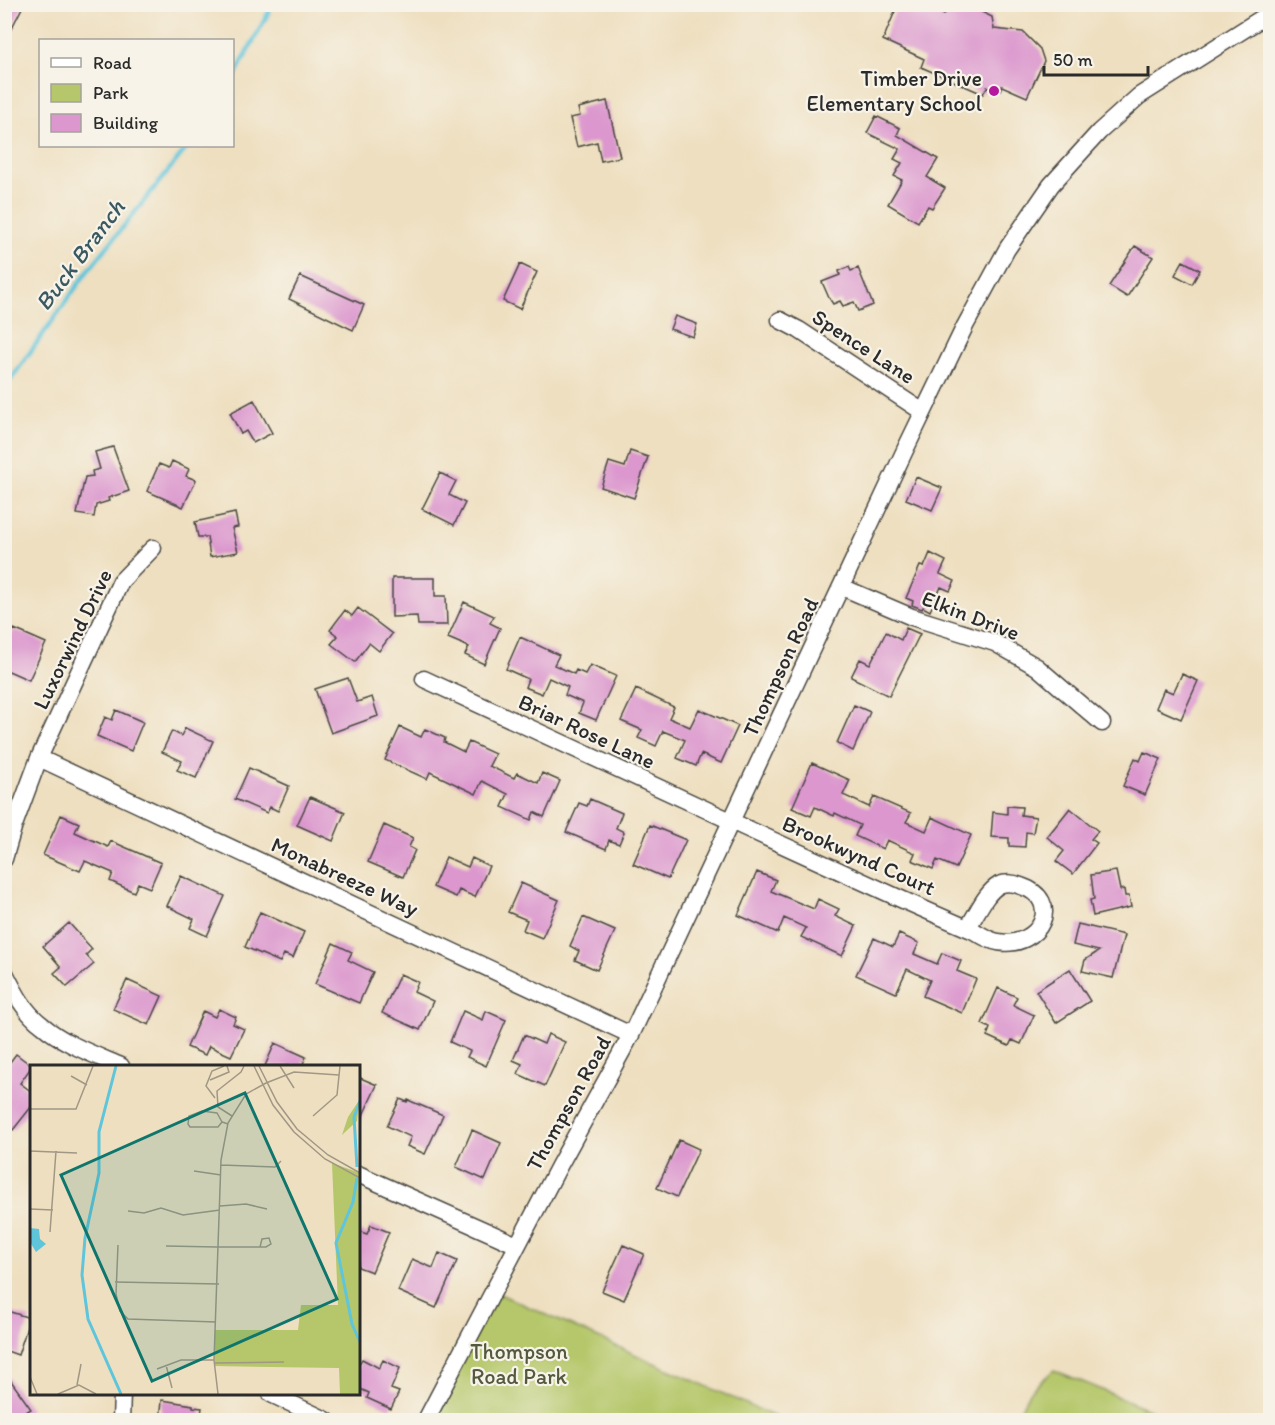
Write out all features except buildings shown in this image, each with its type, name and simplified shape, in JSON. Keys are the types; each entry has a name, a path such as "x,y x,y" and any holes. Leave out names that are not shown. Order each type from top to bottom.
{"street":[{"name":"Thompson Road","path":"426,1420 517,1245 631,1035 923,412 965,326 1007,249 1051,185 1099,132 1139,96 1270,13"},
{"name":"Spence Lane","path":"780,320 799,330 923,412"},
{"name":"Luxorwind Drive","path":"4,859 39,758 122,581 153,548"},
{"name":"Elkin Drive","path":"842,587 912,617 995,643 1036,667 1102,723"},
{"name":"Briar Rose Lane","path":"424,679 732,822"},
{"name":"Monabreeze Way","path":"39,758 631,1035"},
{"name":"Brookwynd Court","path":"732,822 966,928 998,942 1024,941 1035,934 1042,924 1044,912 1041,901 1034,891 1023,886 1010,883 999,885 988,895 966,928"},
{"path":"4,971 19,1000 41,1025 75,1045 119,1065"},
{"path":"360,1175 517,1245"},
{"path":"121,1420 122,1395"},
{"path":"273,1395 326,1420"}],"green space":[{"name":"Thompson Road Park","path":"493,1291 782,1420 428,1420"},
{"path":"1054,1370 1174,1420 1016,1420 1029,1392"}],"waterway":[{"name":"Buck Branch","path":"234,77 273,4"},
{"name":"Buck Branch","path":"4,389 87,272 187,147"}],"place":[{"name":"Timber Drive Elementary School","path":"994,91"}]}
